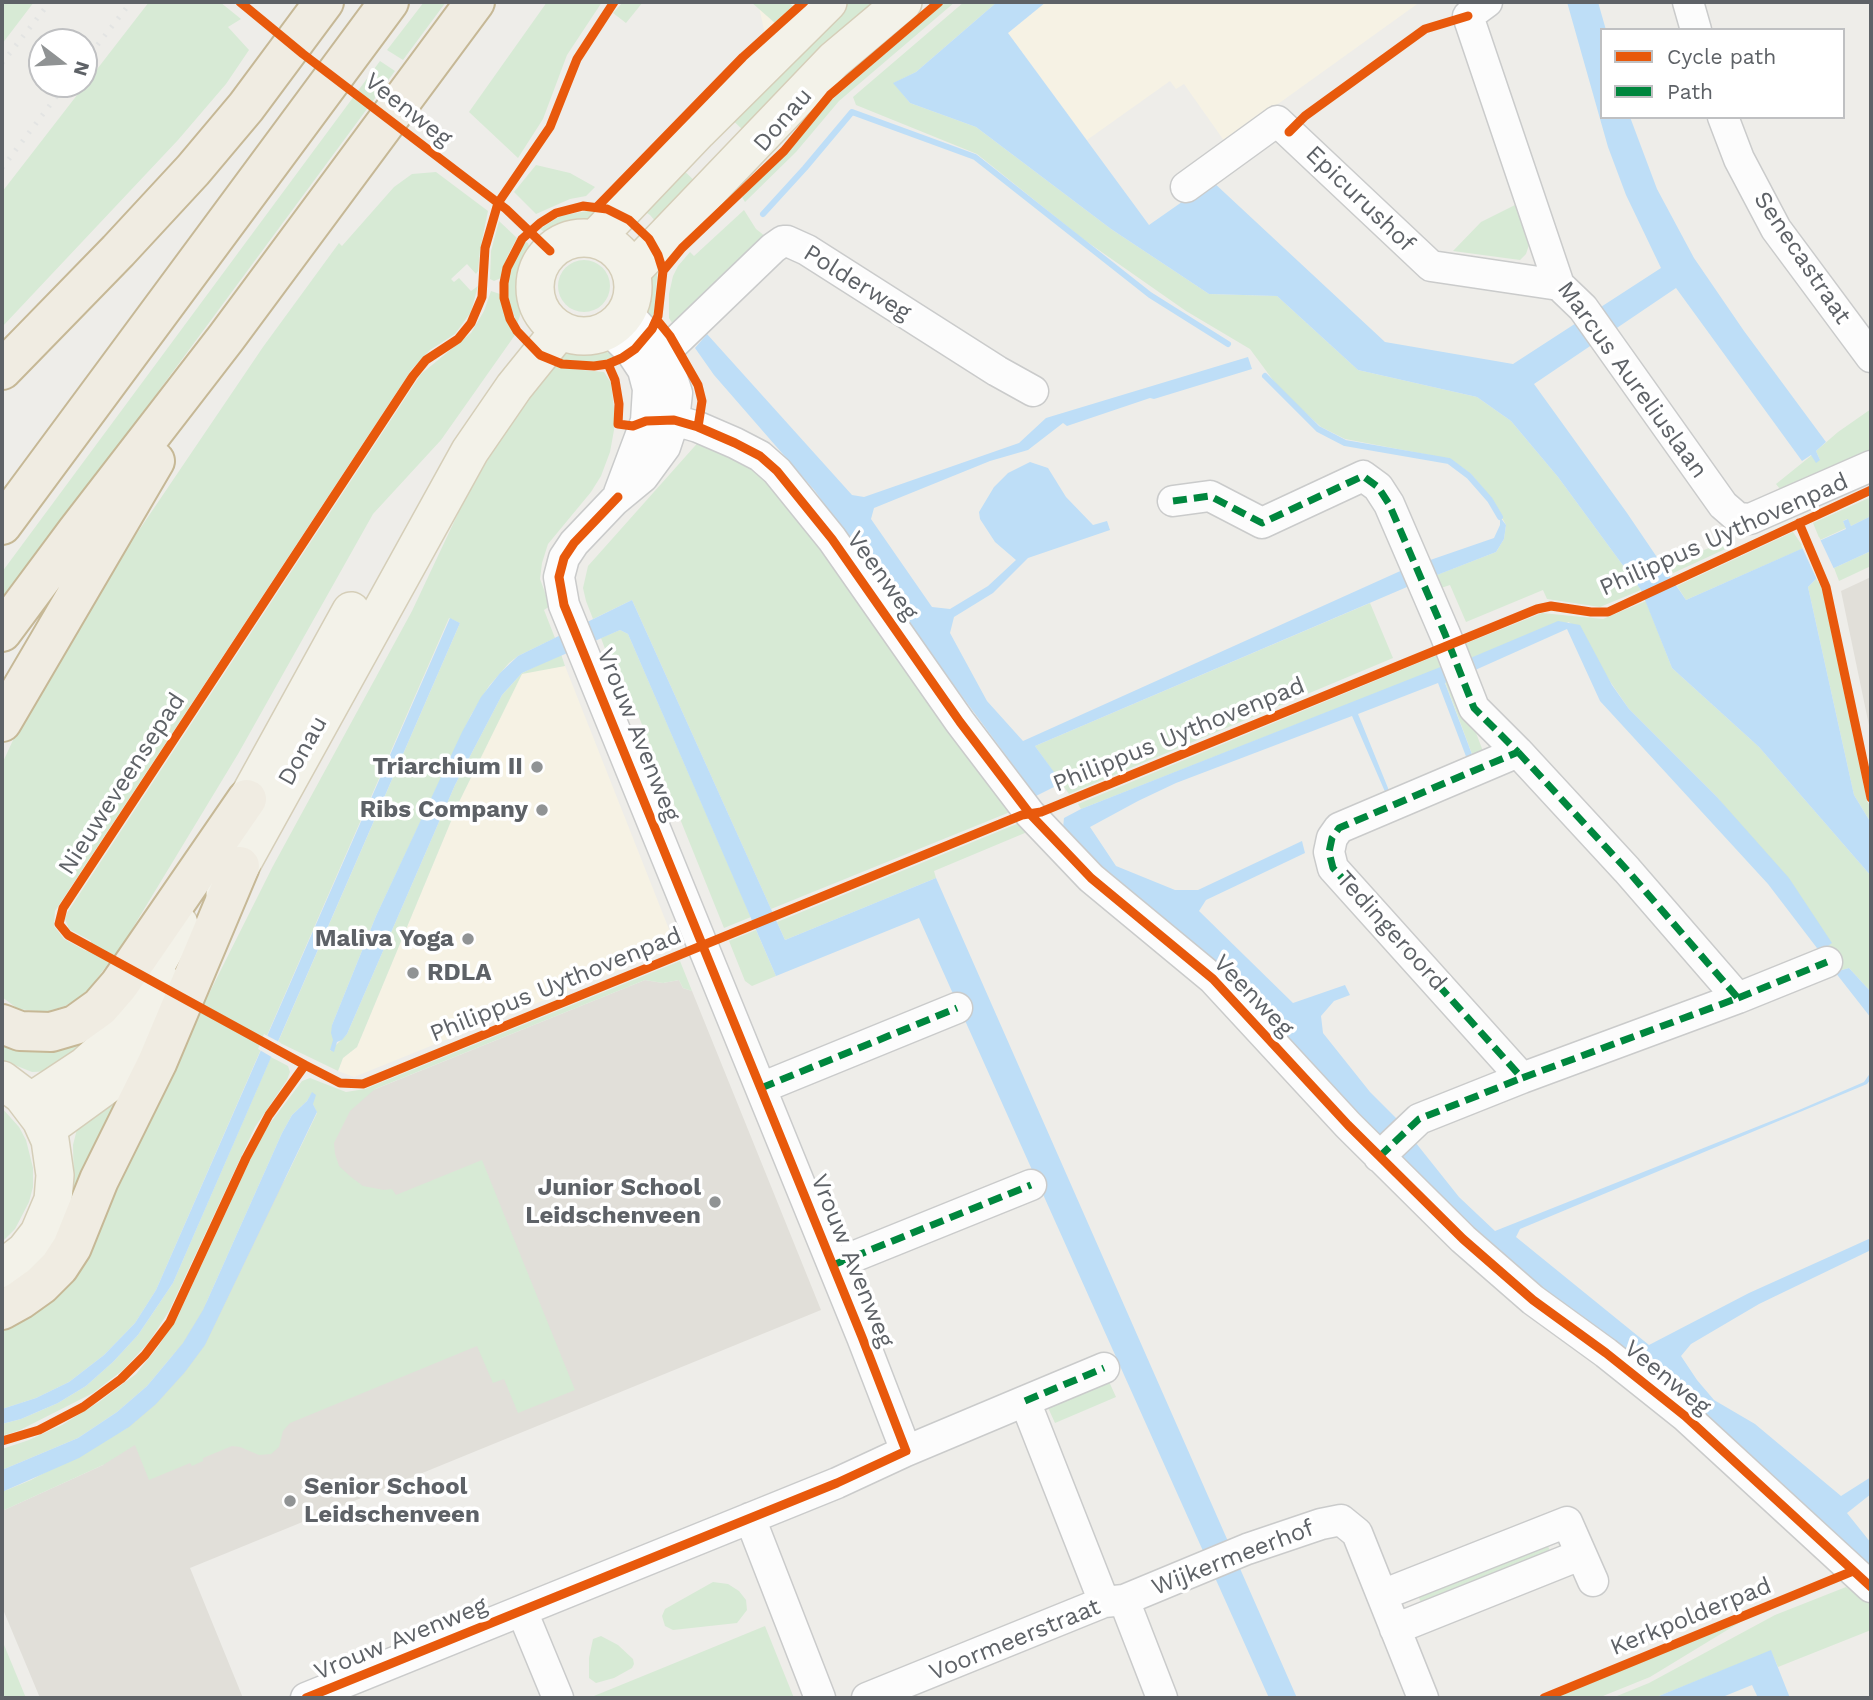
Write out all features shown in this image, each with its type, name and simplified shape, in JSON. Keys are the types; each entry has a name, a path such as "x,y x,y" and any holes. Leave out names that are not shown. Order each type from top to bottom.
{"highway":[{"path":"2,632 226,338 475,2"},
{"path":"2,370 152,215 221,136 322,4"},
{"path":"2,525 378,16"},
{"path":"2,722 226,338"},
{"path":"2,1024 20,1031 51,1032 75,1025 100,1007 119,985 247,799"},
{"path":"2,1310 41,1285 59,1267 72,1247 99,1181 156,1063 240,866"}],"main road":[{"name":"Donau","path":"595,239 698,131 828,2"},
{"name":"Donau","path":"631,272 834,60 903,2"},
{"path":"579,238 595,239 618,251 631,272 633,293 617,321 584,337 551,322 534,289 537,272 544,258 563,242 579,238"},
{"name":"Donau","path":"38,1116 117,1034 444,447 496,371 551,322"},
{"name":"Donau","path":"38,1116 108,1084 131,1060 153,1025 470,451 514,387 551,322"},
{"path":"2,1080 17,1091 38,1116 55,1162 55,1188 50,1210 39,1233 25,1251 2,1269"}],"street":[{"name":"Marcus Aureliuslaan","path":"1487,2 1468,16 1559,285 1583,308 1723,505 1738,518 1750,519 1871,466"},
{"path":"1688,2 1695,28"},
{"name":"Senecastraat","path":"1724,119 1739,159 1776,229 1871,357"},
{"name":"Epicurushof","path":"1186,187 1277,121 1431,266 1559,285"},
{"name":"Polderweg","path":"654,361 773,248 787,241 807,250 1033,391"},
{"name":"Vrouw Avenweg","path":"311,1697 837,1483 906,1451 564,605 559,577 564,558 574,543 618,497 643,477 666,447 660,421 677,393 654,361 631,352 617,321"},
{"name":"Veenweg","path":"660,421 698,427 760,456 777,471 832,539 960,722 1030,814 1091,878 1213,979 1379,1157 1463,1239 1533,1300 1606,1353 1685,1416 1871,1587"},
{"path":"1173,501 1210,496 1262,523 1363,476 1378,487 1389,504 1474,708 1627,870 1738,998"},
{"name":"Tedingeroord","path":"1518,752 1339,828 1332,838 1329,852 1333,868 1522,1078"},
{"path":"1379,1157 1419,1119 1827,962"},
{"path":"761,1088 957,1008"},
{"path":"833,1265 1031,1185"},
{"path":"906,1451 1104,1368"},
{"path":"1025,1401 1114,1601 1162,1698"},
{"path":"750,1518 820,1698"},
{"name":"Wijkermeerhof","path":"1114,1601 1247,1549 1341,1520 1357,1533 1423,1698"},
{"path":"1382,1595 1567,1522 1586,1568 1395,1629"},
{"name":"Voormeerstraat","path":"867,1698 1114,1601"},
{"path":"522,1611 558,1698"}],"shaded area":[{"path":"758,2 813,2 767,44"},
{"path":"1046,2 1420,2 1225,142 1184,84 1176,89 1170,81 1087,140 1008,33"},
{"path":"1871,577 1871,735 1841,591"},
{"path":"565,666 676,947 354,1077 338,1071 343,1058 357,1047 459,802 522,673"},
{"path":"645,980 663,983 679,980 683,988 692,991 821,1310 190,1568 243,1698 40,1698 2,1607 2,1511 103,1465 331,1107"}],"green space":[{"path":"2,2 34,2 2,44"},
{"path":"149,2 220,2 241,19 228,27 249,50 226,84 178,140 2,327 2,192 75,98 98,98 98,68"},
{"path":"424,2 446,2 403,60 387,50"},
{"path":"547,2 602,2 567,55 543,119 518,158 469,112"},
{"path":"623,2 643,2 626,23 613,13"},
{"path":"751,2 788,2 793,6 775,23"},
{"path":"849,2 883,2 743,130 727,115 810,29"},
{"path":"945,2 955,2 839,101 796,152 745,202 742,197 791,149 826,105"},
{"path":"964,2 997,2 916,72 894,83 910,103 976,127 1111,229 1209,294 1277,296 1358,370 1477,397 1511,421 1558,477 1641,590 1600,607 1547,599 1543,590 1466,622 1450,585 1435,590 1429,578 1496,552 1504,539 1506,525 1491,498 1471,474 1450,459 1345,439 1321,427 1281,391 1250,349 1186,311 1083,239 977,154 856,105 853,97"},
{"path":"380,61 395,71 2,603 2,572"},
{"path":"536,165 570,173 595,187 586,196 570,199 536,214 514,192"},
{"path":"678,165 699,185 662,229 650,215 635,205"},
{"path":"436,172 488,211 478,271 476,274 467,264 451,279 454,282 459,278 471,291 478,286 471,312 455,334 430,350 412,369 55,911 54,926 64,939 86,951 90,949 91,941 69,929 65,919 67,913 421,374 471,333 484,311 491,291 500,294 505,315 515,335 441,440 373,514 238,754 123,944 89,989 78,998 65,1006 45,1012 18,1009 2,997 2,764 19,727 108,576 263,347 339,243 342,246 394,187 412,174"},
{"path":"1517,204 1530,242 1526,254 1520,260 1453,251 1481,222"},
{"path":"744,210 756,229 770,240 677,331 669,318 669,294 678,266 690,252 694,256"},
{"path":"587,211 599,212 590,227 557,234 546,233 540,229 560,216"},
{"path":"499,221 517,238 507,257 501,278 494,281 490,279 491,251"},
{"path":"524,241 528,243 532,255 526,280 525,302 517,324 507,287 510,268"},
{"path":"584,260 603,267 610,286 603,305 584,312 565,305 558,286 565,267"},
{"path":"658,265 652,322 641,308 640,301 646,278"},
{"path":"567,344 592,345 616,356 600,362 583,363 557,359"},
{"path":"543,363 604,372 611,383 614,408 610,452 601,476 548,544 542,563 540,579 550,606 544,610 555,638 509,663 489,686 471,715 376,916 332,1025 334,1040 330,1051 347,1034 455,785 502,695 522,673 561,654 565,666 522,674 459,802 357,1047 343,1058 338,1071 278,1042 460,623 449,618 156,1290 135,1323 104,1355 69,1382 36,1398 2,1409 2,1325 126,1159 273,866 412,611 462,505"},
{"path":"1871,409 1871,450 1780,489 1776,484 1812,455 1820,460 1816,451"},
{"path":"702,438 761,467 1015,810 771,909 632,600 593,619 583,588 588,566"},
{"path":"1871,497 1871,516 1851,526 1847,519 1843,521 1846,528 1820,540 1813,523"},
{"path":"1793,532 1804,548 1686,600 1677,586"},
{"path":"1730,539 1734,545 1669,575 1664,567"},
{"path":"1871,551 1871,566 1839,581 1834,568"},
{"path":"1817,578 1822,588 1867,801 1871,807 1871,823 1854,795 1808,587"},
{"path":"1646,601 1672,668 1759,747 1871,876 1871,992 1849,968 1835,972 1820,952 1831,943 1717,797 1629,709 1569,622 1469,659 1462,645 1542,613 1603,619"},
{"path":"1370,603 1393,658 1069,794 1035,746"},
{"path":"620,630 628,634 751,917 724,928 616,660 610,662 601,638"},
{"path":"1440,654 1447,657 1486,759 1475,762 1445,682 1443,667 1081,809 1078,804"},
{"path":"1024,821 1032,830 934,871 936,878 785,940 777,922"},
{"path":"756,930 776,976 752,986 745,981 729,941"},
{"path":"680,961 692,991 683,988 679,980 663,983 645,980 375,1089 350,1111 334,1143 339,1166 351,1177 363,1186 392,1189 396,1195 482,1160 575,1390 518,1413 504,1379 493,1383 477,1346 290,1423 283,1431 279,1447 271,1454 259,1455 232,1446 203,1458 203,1461 192,1466 190,1463 149,1480 135,1445 103,1465 2,1511 2,1492 31,1480 129,1427 156,1404 205,1345 317,1113 312,1093 292,1115 282,1133 203,1310 183,1343 147,1386 117,1412 78,1438 2,1470 2,1449 62,1425 99,1402 136,1374 158,1347 178,1316 262,1134 302,1081 310,1078 346,1092 365,1089"},
{"path":"114,1021 52,1071 32,1072 2,1060 2,1034"},
{"path":"271,1057 288,1066 290,1072 287,1080 255,1127 169,1311 149,1342 123,1370 93,1393 20,1430 2,1436 2,1424 58,1403 86,1386 138,1335 173,1283"},
{"path":"135,1067 93,1173 71,1201 74,1186 73,1145 77,1129"},
{"path":"2,1108 19,1127 26,1140 33,1168 33,1187 29,1202 15,1229 2,1242"},
{"path":"1106,1375 1116,1397 1055,1423 1045,1401"},
{"path":"1547,1543 1551,1554 1422,1606 1418,1595"},
{"path":"713,1582 728,1584 746,1600 747,1610 737,1623 673,1630 665,1626 662,1616 665,1609"},
{"path":"1846,1587 1863,1599 1871,1597 1871,1630 1778,1667 1771,1651 1654,1698 1612,1698 1649,1683 1775,1615"},
{"path":"1742,1621 1650,1677 1598,1698 1554,1698"},
{"path":"765,1626 794,1698 589,1698 665,1667"},
{"path":"601,1636 618,1645 633,1659 634,1664 632,1668 614,1678 596,1683 589,1678 589,1658 593,1639"},
{"path":"2,1640 26,1698 5,1698 2,1691"}],"water":[{"path":"997,2 1046,2 1008,33 1149,225 1212,181 1385,342 1513,364 1661,268 1626,195 1600,119 1631,119 1657,189 1694,258 1826,442 1816,451 1820,460 1816,463 1811,455 1802,461 1676,288 1534,384 1686,600 1846,529 1843,521 1848,519 1851,526 1871,516 1871,551 1834,568 1808,587 1854,795 1871,823 1871,876 1759,747 1672,668 1641,590 1558,477 1511,421 1477,397 1358,370 1277,296 1209,294 1111,229 976,127 910,103 893,83 916,72"},
{"path":"1567,2 1598,2 1605,28 1600,28 1600,119"},
{"path":"707,334 852,495 864,497 1019,443 1046,418 1248,357 1252,369 1150,398 1067,426 1063,423 1028,450 990,461 874,508 871,519 932,607 950,609 988,586 1016,560 995,542 980,519 979,512 994,487 1008,473 1030,462 1048,468 1066,497 1093,525 1107,521 1110,530 1028,558 993,593 954,617 950,633 987,701 1023,741 1407,568 1494,538 1500,525 1500,517 1506,525 1504,539 1496,552 1414,584 1035,746 1062,783 1036,796 921,641 815,491 714,375 695,348"},
{"path":"632,600 785,940 936,878 1297,1698 1269,1698 919,918 776,976 628,634 620,630 522,673 502,695 455,785 347,1034 337,1042 334,1052 330,1050 333,1040 332,1025 376,916 481,697 518,656"},
{"path":"450,618 460,623 173,1283 138,1335 86,1386 58,1403 2,1424 2,1409 36,1398 69,1382 104,1355 135,1323 156,1290"},
{"path":"1558,621 1580,625 1612,685 1629,709 1717,797 1789,878 1832,943 1820,952 1768,884 1600,701 1567,629 1473,671 1468,659"},
{"path":"1443,666 1449,681 1445,683 1473,757 1467,759 1438,683 1358,714 1390,793 1386,794 1352,716 1176,783 1090,827 1116,866 1175,890 1198,890 1302,841 1305,853 1206,900 1199,911 1293,1003 1345,985 1350,995 1334,1001 1321,1016 1323,1033 1459,1197 1495,1231 1799,1110 1864,1082 1871,1072 1871,1079 1867,1084 1520,1229 1516,1237 1649,1345 1749,1293 1871,1238 1871,1250 1759,1304 1691,1344 1681,1356 1714,1400 1755,1424 1841,1496 1871,1477 1871,1494 1847,1513 1871,1543 1871,1568 1687,1401 1514,1265 1464,1221 1348,1105 1231,976 1106,875 1063,828 1064,818 1081,809"},
{"path":"1849,968 1871,992 1871,1018 1835,972"},
{"path":"312,1092 316,1095 313,1104 317,1112 205,1345 185,1372 156,1404 129,1427 79,1458 2,1492 2,1470 78,1438 117,1412 147,1386 183,1343 203,1310 282,1133 292,1115 307,1101"},
{"path":"1771,1650 1790,1698 1758,1698 1752,1685 1720,1698 1654,1698"}],"pier":[{"path":"1819,537 1835,571 1818,582 1801,545"},
{"path":"264,1034 281,1043 275,1059 258,1049"}],"waterway":[{"path":"763,214 852,112 975,157 1150,295 1228,344"},
{"path":"1265,376 1318,429 1345,443 1449,461 1469,476 1490,500 1500,517"}],"railway":[{"path":"2,63 50,2"},
{"path":"98,44 131,2"},
{"path":"2,168 55,98"}],"marked path":[{"path":"1173,501 1210,496 1262,523 1363,476 1378,487 1389,504 1474,708 1518,752"},
{"path":"1518,752 1627,870 1738,998 1522,1078 1333,868 1329,852 1332,838 1339,828 1518,752"},
{"path":"1738,998 1827,962"},
{"path":"761,1088 957,1008"},
{"path":"1379,1157 1419,1119 1522,1078"},
{"path":"833,1265 1031,1185"},
{"path":"1025,1401 1104,1368"}],"cycle path":[{"path":"240,2 303,54 506,209 550,251"},
{"name":"Nieuweveensepad","path":"2,1441 39,1430 83,1407 121,1379 145,1355 170,1322 246,1158 269,1115 305,1065 68,935 59,924 63,908 413,376 426,360 458,339 471,323 482,297 485,248 498,203 550,127 577,59 614,2"},
{"path":"597,207 743,57 804,2"},
{"path":"663,271 682,248 784,151 830,95 939,2"},
{"path":"1289,132 1305,116 1425,29 1468,16"},
{"path":"583,206 607,209 629,220 649,239 663,271 658,316 652,329 635,349 622,358 594,366 562,364 540,355 517,331 510,319 504,298 507,268 522,239 556,213 583,206"},
{"path":"657,320 670,336 698,385 702,401 698,427"},
{"path":"608,364 615,380 619,404 618,424 633,426 646,421 674,420 698,427 760,456 777,471 832,539 960,722 1030,814 1091,878 1213,979 1348,1125 1463,1239 1533,1300 1606,1353 1685,1416 1871,1587"},
{"name":"Philippus Uythovenpad","path":"305,1065 340,1083 363,1084 1022,815 1041,812 1537,609 1551,606 1608,612 1871,490"},
{"path":"306,1698 837,1483 906,1451 564,605 559,577 564,558 574,543 618,497"},
{"name":"Philippus Uythovenpad","path":"1799,523 1826,587 1871,798"},
{"name":"Kerkpolderpad","path":"1544,1698 1853,1571"}],"place":[{"name":"Triarchium II","path":"537,767"},
{"name":"Ribs Company","path":"542,810"},
{"name":"Maliva Yoga","path":"468,939"},
{"name":"RDLA","path":"413,973"},
{"name":"Junior School Leidschenveen","path":"715,1202"},
{"name":"Senior School Leidschenveen","path":"290,1501"}]}
